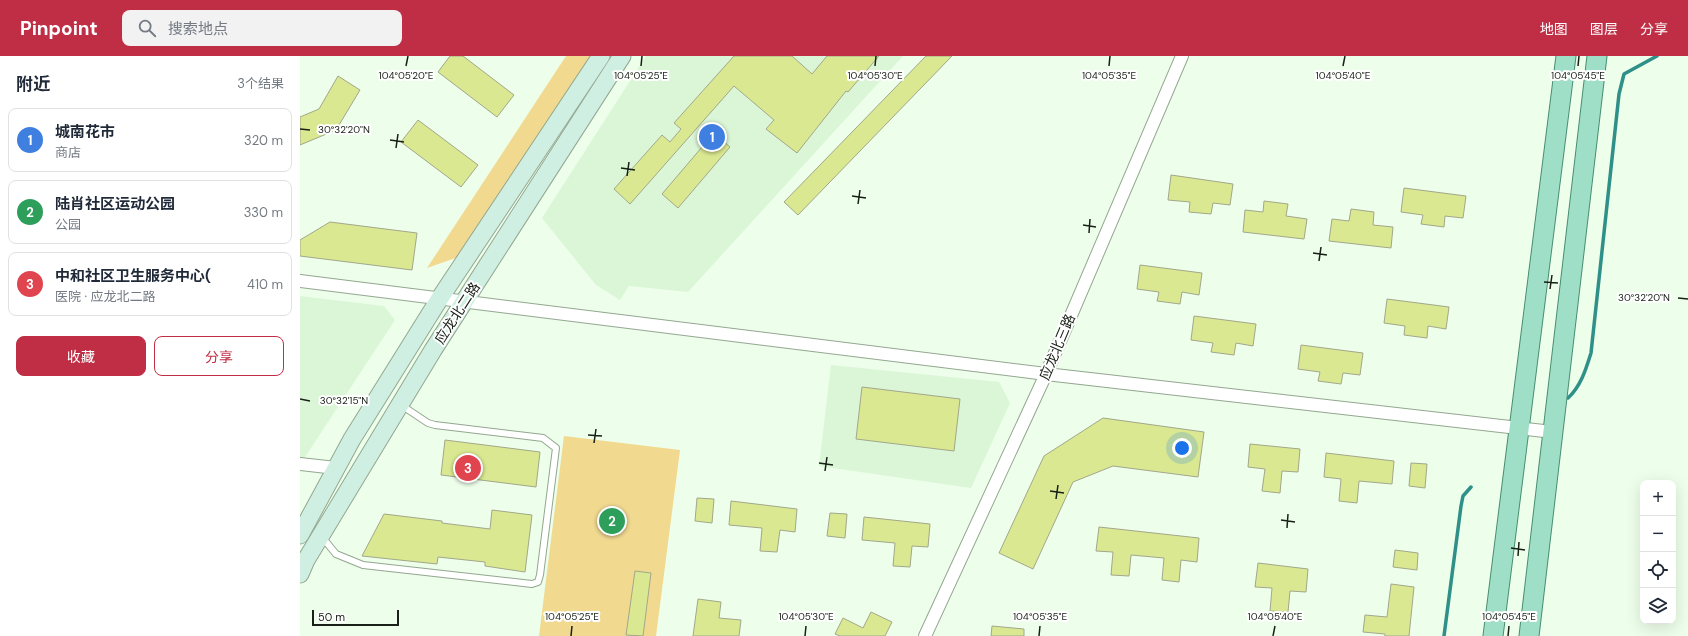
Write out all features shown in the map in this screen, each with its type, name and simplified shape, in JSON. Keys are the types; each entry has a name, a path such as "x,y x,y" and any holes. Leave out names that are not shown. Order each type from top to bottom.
{"main road":[{"name":"应龙北二路","path":"300,535 352,439 440,298 601,56"},
{"name":"应龙北二路","path":"300,574 400,404 622,56"},
{"path":"1493,636 1566,56"},
{"path":"1529,636 1597,56"}],"street":[{"name":"应龙北三路","path":"925,636 1046,374 1182,56"},
{"path":"300,281 1046,374 1519,430 1553,432"},
{"path":"300,464 336,468"}],"lane":[{"path":"321,536 336,554 363,565 532,584 538,582 556,448 543,438 435,425 428,423 400,404"}],"shaded area":[{"path":"566,56 590,56 464,255 427,268"},
{"path":"646,56 903,56 688,292 629,286 620,300 596,285 542,218"},
{"path":"300,296 384,306 395,320 305,457 300,457"},
{"path":"831,365 999,382 1010,403 971,488 819,466"},
{"path":"564,436 680,450 656,636 539,636"}],"building":[{"path":"450,56 463,56 514,95 497,117 438,72"},
{"path":"734,56 792,56 812,74 827,56 879,56 848,92 846,91 797,153 766,129 774,120 734,86 630,204 614,189 662,135 670,142 681,129 674,123"},
{"path":"926,56 952,56 798,215 784,202"},
{"path":"338,76 360,90 336,130 300,145 300,117 319,109"},
{"path":"418,120 478,165 461,187 401,142"},
{"path":"714,133 730,147 678,208 662,194"},
{"path":"1171,175 1233,184 1230,205 1213,203 1211,214 1189,212 1190,202 1168,200"},
{"path":"1404,188 1466,196 1463,218 1445,216 1444,227 1421,224 1423,215 1401,212"},
{"path":"1264,201 1288,204 1286,216 1307,219 1304,239 1243,232 1245,210 1263,212"},
{"path":"1351,209 1374,212 1373,225 1393,227 1391,248 1329,241 1332,219 1349,221"},
{"path":"330,222 417,233 412,270 300,256 300,240"},
{"path":"1140,265 1202,273 1199,295 1182,292 1180,304 1157,301 1159,292 1137,289"},
{"path":"1387,299 1449,307 1446,329 1428,326 1427,338 1404,335 1405,326 1384,323"},
{"path":"1194,316 1256,324 1253,346 1236,343 1234,355 1211,352 1213,343 1191,340"},
{"path":"1301,345 1363,353 1360,375 1343,373 1341,384 1318,381 1320,372 1298,369"},
{"path":"862,387 960,399 954,451 856,439"},
{"path":"1103,418 1204,432 1198,477 1113,466 1073,482 1033,569 999,553 1044,456"},
{"path":"445,440 540,452 536,487 441,475"},
{"path":"1250,444 1300,449 1298,472 1282,471 1280,493 1262,491 1265,469 1248,467"},
{"path":"1326,453 1394,461 1392,484 1359,481 1357,503 1339,501 1341,479 1324,477"},
{"path":"1411,463 1427,464 1425,488 1409,486"},
{"path":"697,498 714,499 712,523 695,521"},
{"path":"731,501 797,509 795,532 780,530 777,552 760,551 762,528 729,525"},
{"path":"492,510 532,515 525,572 485,566 485,562 438,557 437,564 362,556 384,514 490,529"},
{"path":"830,513 847,514 845,538 827,536"},
{"path":"864,517 930,524 928,547 912,546 910,567 893,566 895,543 862,540"},
{"path":"1099,527 1199,538 1197,562 1181,560 1179,582 1162,580 1164,558 1131,555 1129,576 1111,575 1113,552 1096,551"},
{"path":"1395,550 1418,553 1417,570 1393,567"},
{"path":"1258,563 1308,569 1306,592 1290,591 1288,612 1270,611 1272,588 1255,587"},
{"path":"635,571 651,573 643,636 626,635"},
{"path":"1391,584 1414,587 1409,636 1385,636 1385,634 1363,632 1365,615 1387,617"},
{"path":"698,599 721,602 719,618 741,620 739,636 693,636"},
{"path":"871,612 892,622 885,636 840,636 835,634 843,618 863,628"},
{"path":"992,626 1024,629 1024,636 991,636"}],"waterway":[{"path":"1568,398 1580,383 1591,353 1619,94 1624,74 1657,56"},
{"path":"1444,636 1461,506 1463,496 1471,487"}],"place":[{"name":"城南花市","path":"712,137"},
{"name":"中和社区卫生服务中心(","path":"468,468"},
{"name":"陆肖社区运动公园","path":"612,521"}]}
